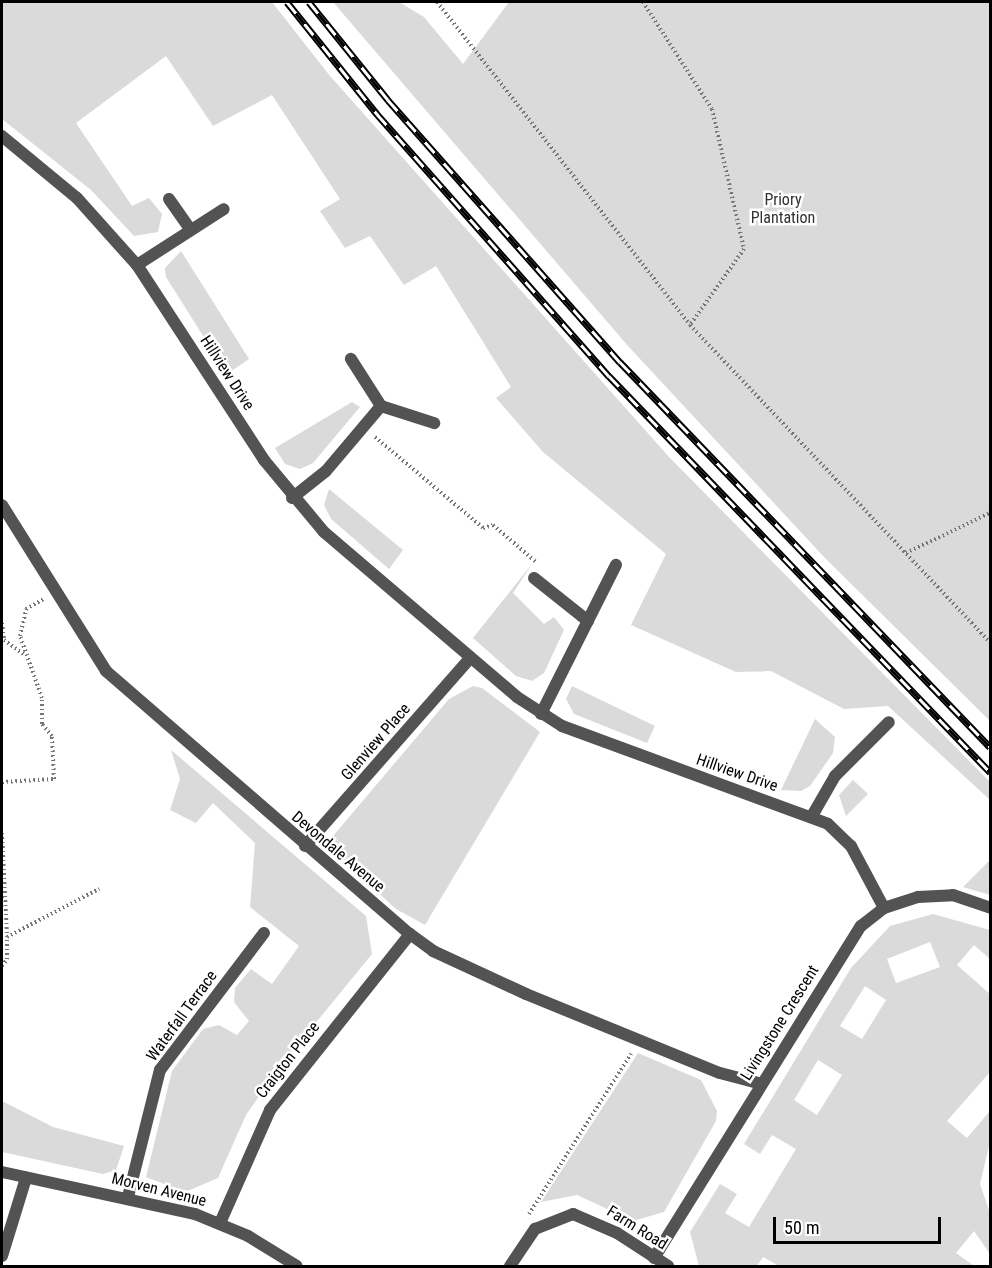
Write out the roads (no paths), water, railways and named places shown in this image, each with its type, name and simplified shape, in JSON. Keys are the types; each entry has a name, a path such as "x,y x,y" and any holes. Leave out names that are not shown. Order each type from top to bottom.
{"street":[{"name":"Hillview Drive","path":"2,136 77,198 137,265 292,498 324,532 470,658 541,714 613,749 812,816 851,846 884,909"},
{"path":"169,199 190,229"},
{"path":"137,265 224,209"},
{"path":"351,359 381,406 434,423"},
{"path":"292,498 326,471 381,406"},
{"name":"Devondale Avenue","path":"2,505 106,671 305,846 410,934 433,951 526,994 720,1073 762,1084"},
{"path":"541,714 616,565"},
{"path":"534,578 588,621"},
{"name":"Glenview Place","path":"305,846 470,658"},
{"path":"812,816 835,776 889,722"},
{"name":"Livingstone Crescent","path":"654,1258 855,935 884,909 936,895 990,908"},
{"name":"Waterfall Terrace","path":"128,1197 160,1070 264,933"},
{"name":"Craigton Place","path":"220,1223 270,1110 410,934"},
{"name":"Morven Avenue","path":"2,1172 128,1197 220,1223 297,1266"},
{"path":"2,1256 26,1178"},
{"name":"Farm Road","path":"510,1266 526,1240 545,1222 573,1214 617,1233 668,1266"}],"railway":[{"path":"287,2 377,114 609,376 990,772"},
{"path":"309,2 388,100 620,362 990,747"}],"park label":[{"name":"Priory Plantation","path":"783,209"}]}
